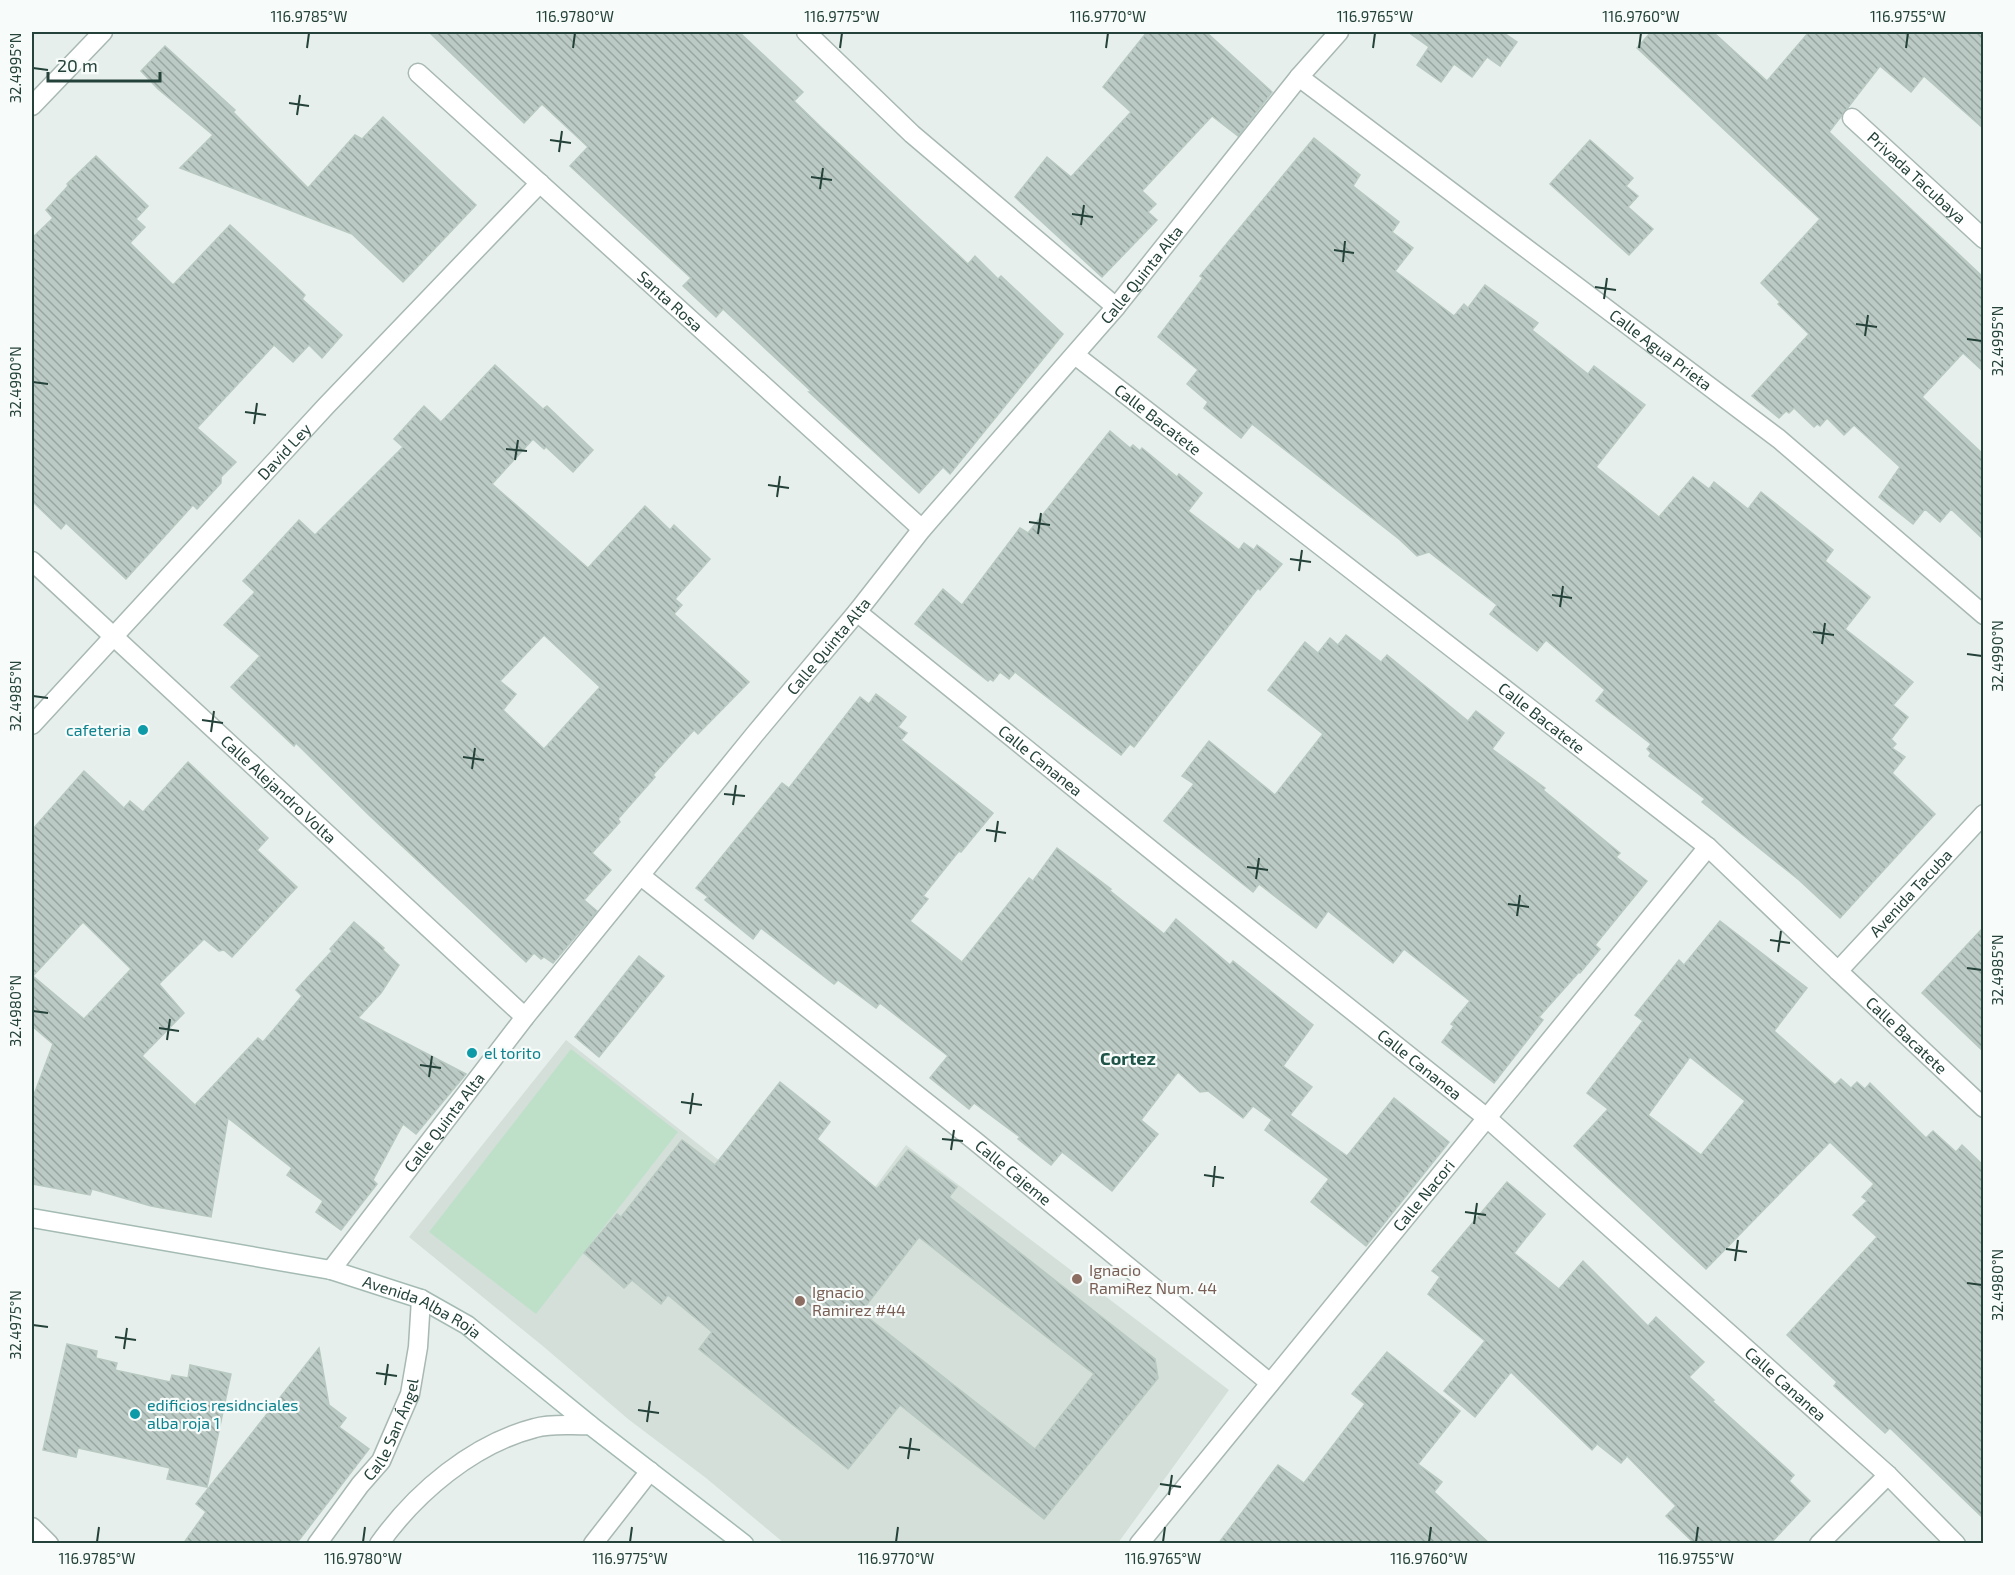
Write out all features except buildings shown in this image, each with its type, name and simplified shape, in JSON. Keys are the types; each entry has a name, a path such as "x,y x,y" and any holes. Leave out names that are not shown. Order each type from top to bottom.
{"street":[{"path":"32,105 103,32"},
{"path":"806,32 912,134 1116,306"},
{"name":"Calle Quinta Alta","path":"331,1270 525,1017 754,734 857,612 922,529 1116,306 1299,77 1339,32"},
{"name":"Santa Rosa","path":"418,73 922,529"},
{"name":"Calle Agua Prieta","path":"1299,77 1779,439 1983,615"},
{"name":"Privada Tacubaya","path":"1851,118 1983,239"},
{"name":"David Ley","path":"32,725 327,406 540,183"},
{"name":"Calle Bacatete","path":"1075,355 1708,848 1983,1108"},
{"name":"Calle Alejandro Volta","path":"32,561 525,1017"},
{"name":"Calle Cananea","path":"857,612 1182,876 1487,1118 1888,1475 1956,1544"},
{"name":"Avenida Tacuba","path":"1838,971 1983,814"},
{"name":"Calle Nacori","path":"1139,1544 1708,848"},
{"name":"Calle Cajeme","path":"641,876 975,1141 1270,1383"},
{"name":"Avenida Alba Roja","path":"32,1218 331,1270 421,1299 467,1324 590,1425 744,1544"},
{"name":"Calle San Ángel","path":"317,1544 360,1485 381,1461 410,1394 418,1347 421,1299"},
{"path":"379,1544 421,1496 463,1462 499,1440 538,1427 590,1425"},
{"path":"593,1544 650,1471"},
{"path":"1819,1544 1888,1475"},
{"path":"32,1527 50,1544"}],"shaded area":[{"name":"Ignacio Ramirez #44","path":"566,1040 725,1165 825,1255 906,1145 1229,1390 1118,1543 784,1543 706,1478 628,1419 409,1237"}],"green space":[{"path":"571,1049 678,1132 536,1314 429,1232"}],"place":[{"name":"cafeteria","path":"143,730"},
{"name":"el torito","path":"472,1053"},
{"name":"Ignacio RamiRez Num. 44","path":"1077,1279"},
{"name":"Ignacio Ramirez #44","path":"800,1301"},
{"name":"edificios residnciales alba roja 1","path":"135,1414"}],"district":[{"name":"Cortez","path":"1128,1059"}]}
